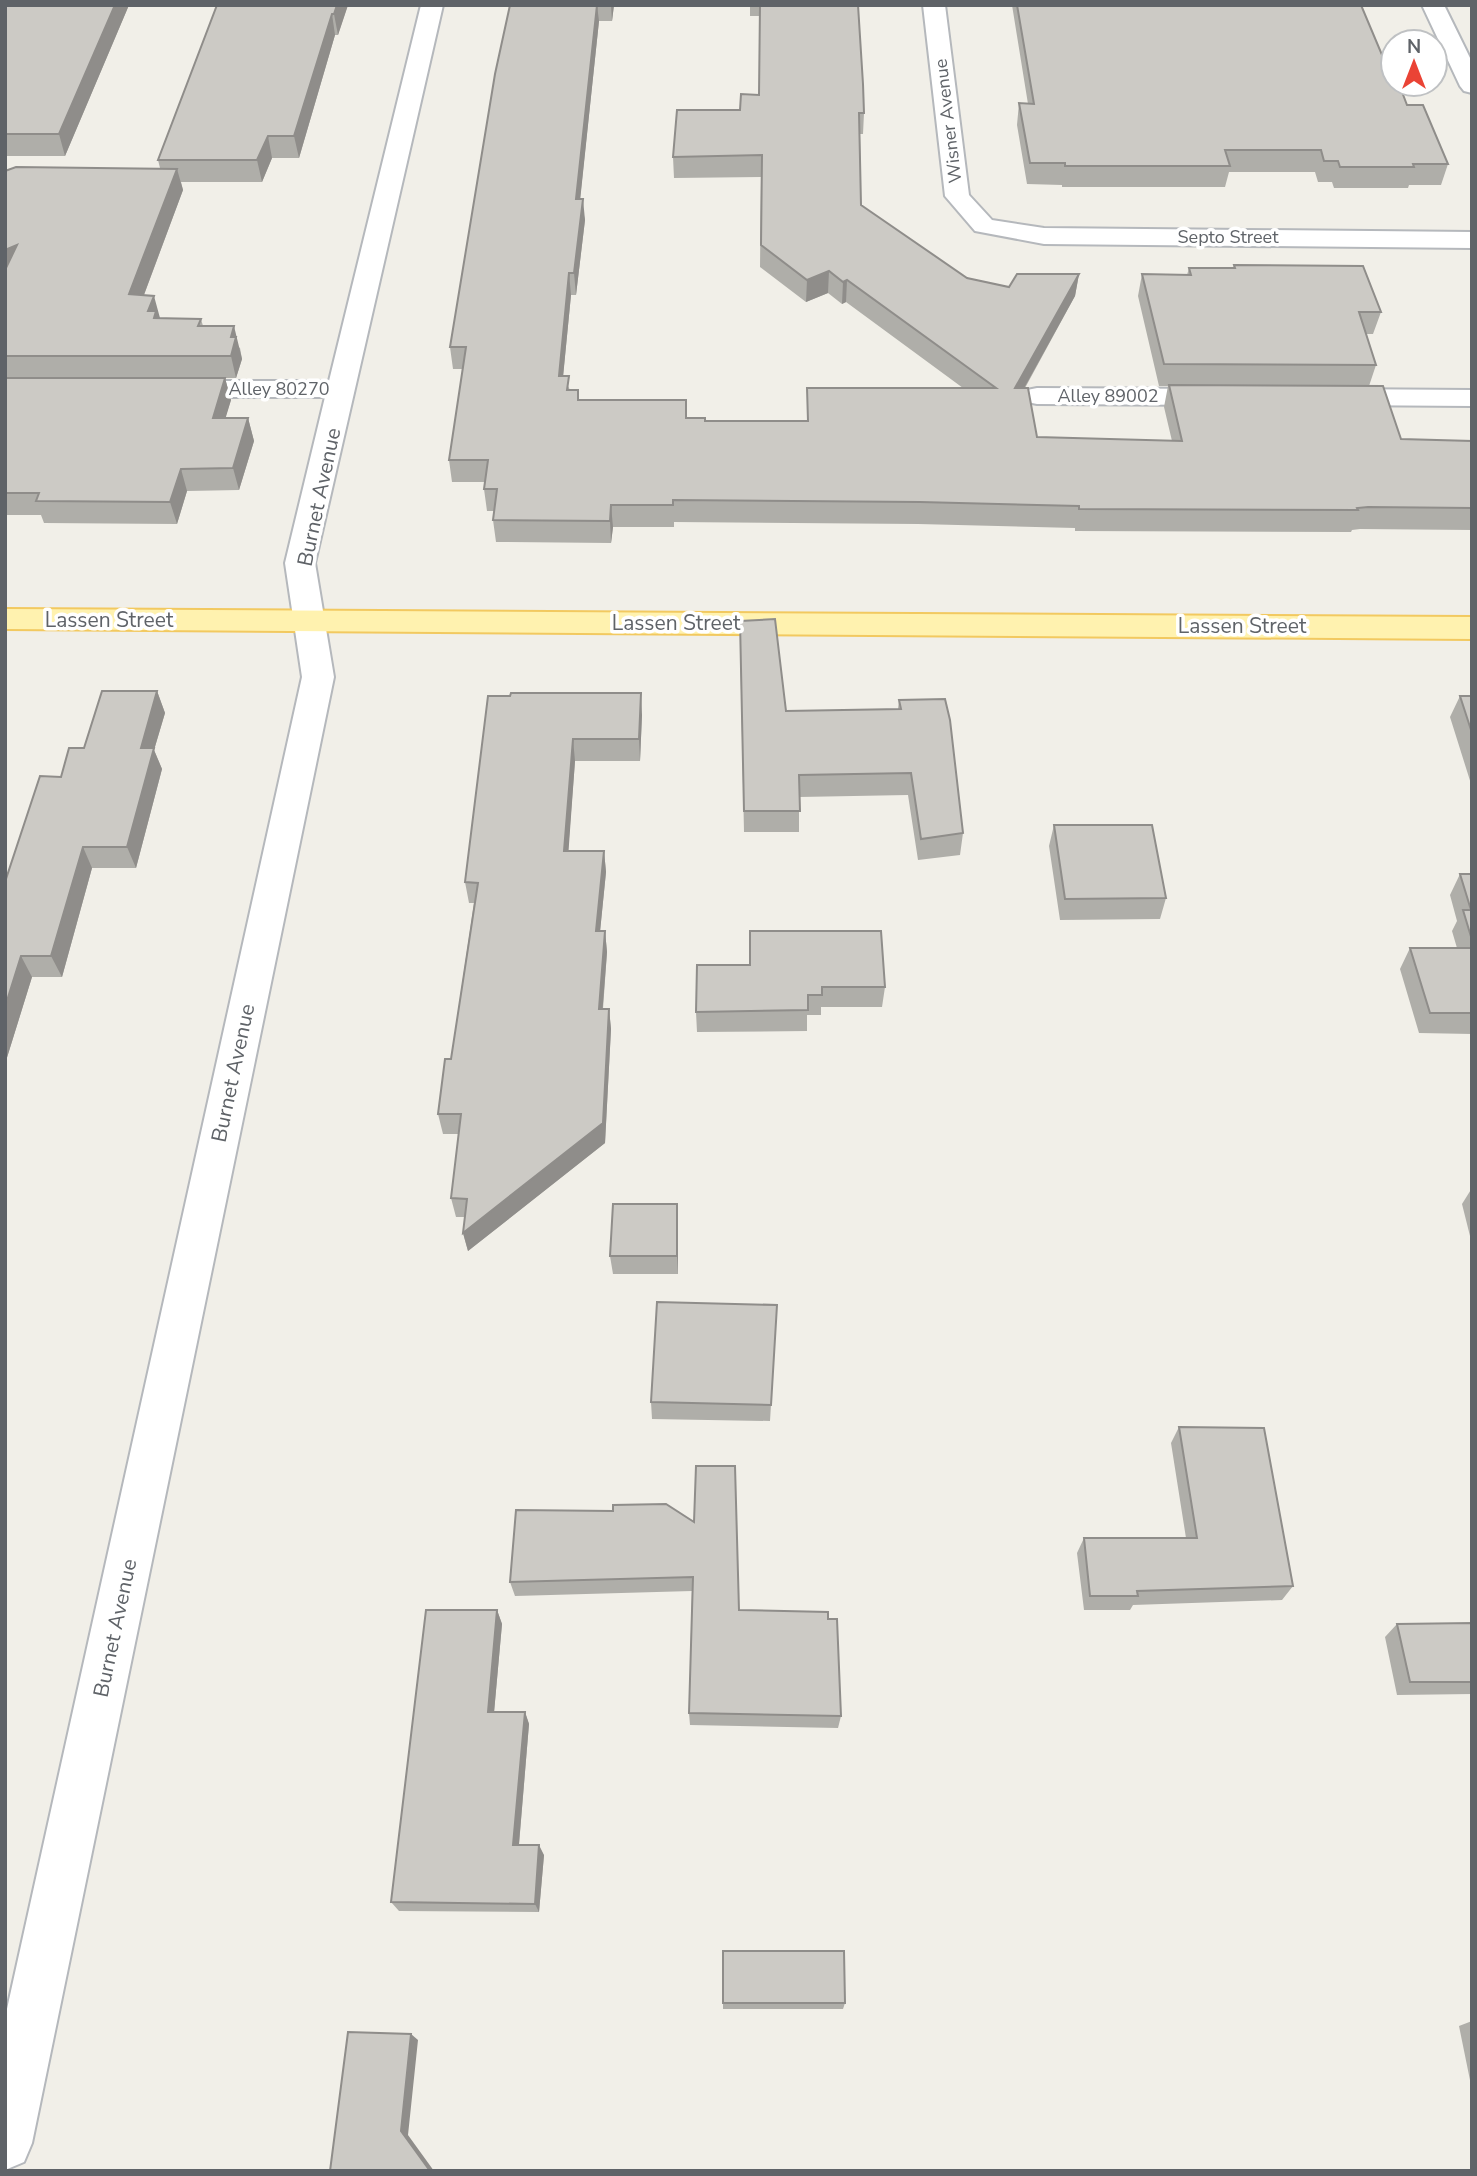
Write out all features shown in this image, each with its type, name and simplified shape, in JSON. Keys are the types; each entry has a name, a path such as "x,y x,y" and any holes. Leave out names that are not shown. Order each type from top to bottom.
{"main road":[{"name":"Lassen Street","path":"5,619 1472,628"}],"street":[{"name":"Burnet Avenue","path":"5,2143 318,677 300,563 432,5"},
{"name":"Wisner Avenue","path":"934,5 957,196 984,226"},
{"path":"1433,5 1472,86"},
{"name":"Septo Street","path":"984,226 1044,236 1472,240"},
{"name":"Alley 80270","path":"154,389 342,389"},
{"name":"Alley 89002","path":"1038,396 1241,397"},
{"path":"1309,397 1472,398"}],"building":[{"path":"5,5 115,5 59,134 5,134"},
{"path":"217,5 337,5 294,136 268,136 257,160 158,160"},
{"path":"510,5 597,5 576,199 583,199 574,273 569,273 559,376 569,376 567,390 578,390 578,400 686,400 686,418 705,418 705,421 808,421 807,388 996,388 847,280 843,282 829,271 807,280 761,245 762,155 673,157 677,110 740,110 741,94 759,95 760,5 858,5 864,113 859,113 861,205 967,278 1009,287 1017,274 1079,274 1015,388 1028,388 1037,437 1182,441 1169,385 1383,386 1401,439 1472,441 1472,508 1079,509 1079,506 920,502 673,500 673,505 611,505 610,521 493,520 497,489 484,489 488,460 449,460 466,347 450,347 495,74"},
{"path":"1017,5 1361,5 1379,48 1379,98 1404,98 1407,105 1423,105 1448,164 1340,167 1338,161 1324,161 1321,150 1225,150 1230,166 1065,166 1065,163 1030,163 1019,103 1034,104"},
{"path":"16,167 177,169 129,294 154,296 148,311 156,311 154,318 201,319 198,326 234,326 231,337 236,337 231,356 5,356 5,270 17,245 5,250 5,171"},
{"path":"1234,265 1363,266 1381,312 1359,312 1376,365 1164,364 1142,274 1191,275 1189,268 1235,268"},
{"path":"5,378 225,378 213,418 248,418 233,468 181,469 170,502 36,501 39,493 5,493"},
{"path":"775,619 786,711 901,709 899,700 945,699 950,720 963,833 921,839 911,773 799,775 800,811 744,811 740,621"},
{"path":"102,691 157,691 141,748 154,748 127,847 83,847 51,956 21,956 5,1007 5,882 40,776 61,777 69,748 84,748"},
{"path":"511,693 641,693 639,739 573,739 564,851 604,851 596,931 605,931 599,1009 609,1009 603,1123 463,1233 467,1199 451,1198 461,1114 438,1114 445,1059 451,1059 478,883 465,882 488,696 510,696"},
{"path":"1460,696 1472,696 1472,733"},
{"path":"1054,825 1152,825 1166,898 1065,899"},
{"path":"1460,874 1472,874 1472,940 1463,910 1471,910"},
{"path":"750,931 881,931 885,987 822,987 822,995 808,995 808,1010 696,1012 697,965 750,965"},
{"path":"1410,948 1472,948 1472,1013 1430,1013"},
{"path":"613,1204 677,1204 677,1256 610,1256"},
{"path":"657,1302 777,1305 771,1405 651,1402"},
{"path":"1179,1427 1264,1428 1293,1586 1137,1591 1138,1596 1090,1596 1084,1538 1197,1538"},
{"path":"696,1466 735,1466 739,1610 828,1612 828,1619 837,1619 841,1716 689,1713 693,1577 510,1582 516,1510 613,1511 613,1505 666,1504 694,1522"},
{"path":"426,1610 497,1610 488,1712 525,1712 513,1845 539,1845 535,1904 391,1902"},
{"path":"1472,1623 1472,1682 1410,1682 1397,1624"},
{"path":"723,1951 844,1951 845,2003 723,2003"},
{"path":"348,2032 411,2034 401,2131 430,2171 330,2171"}]}
